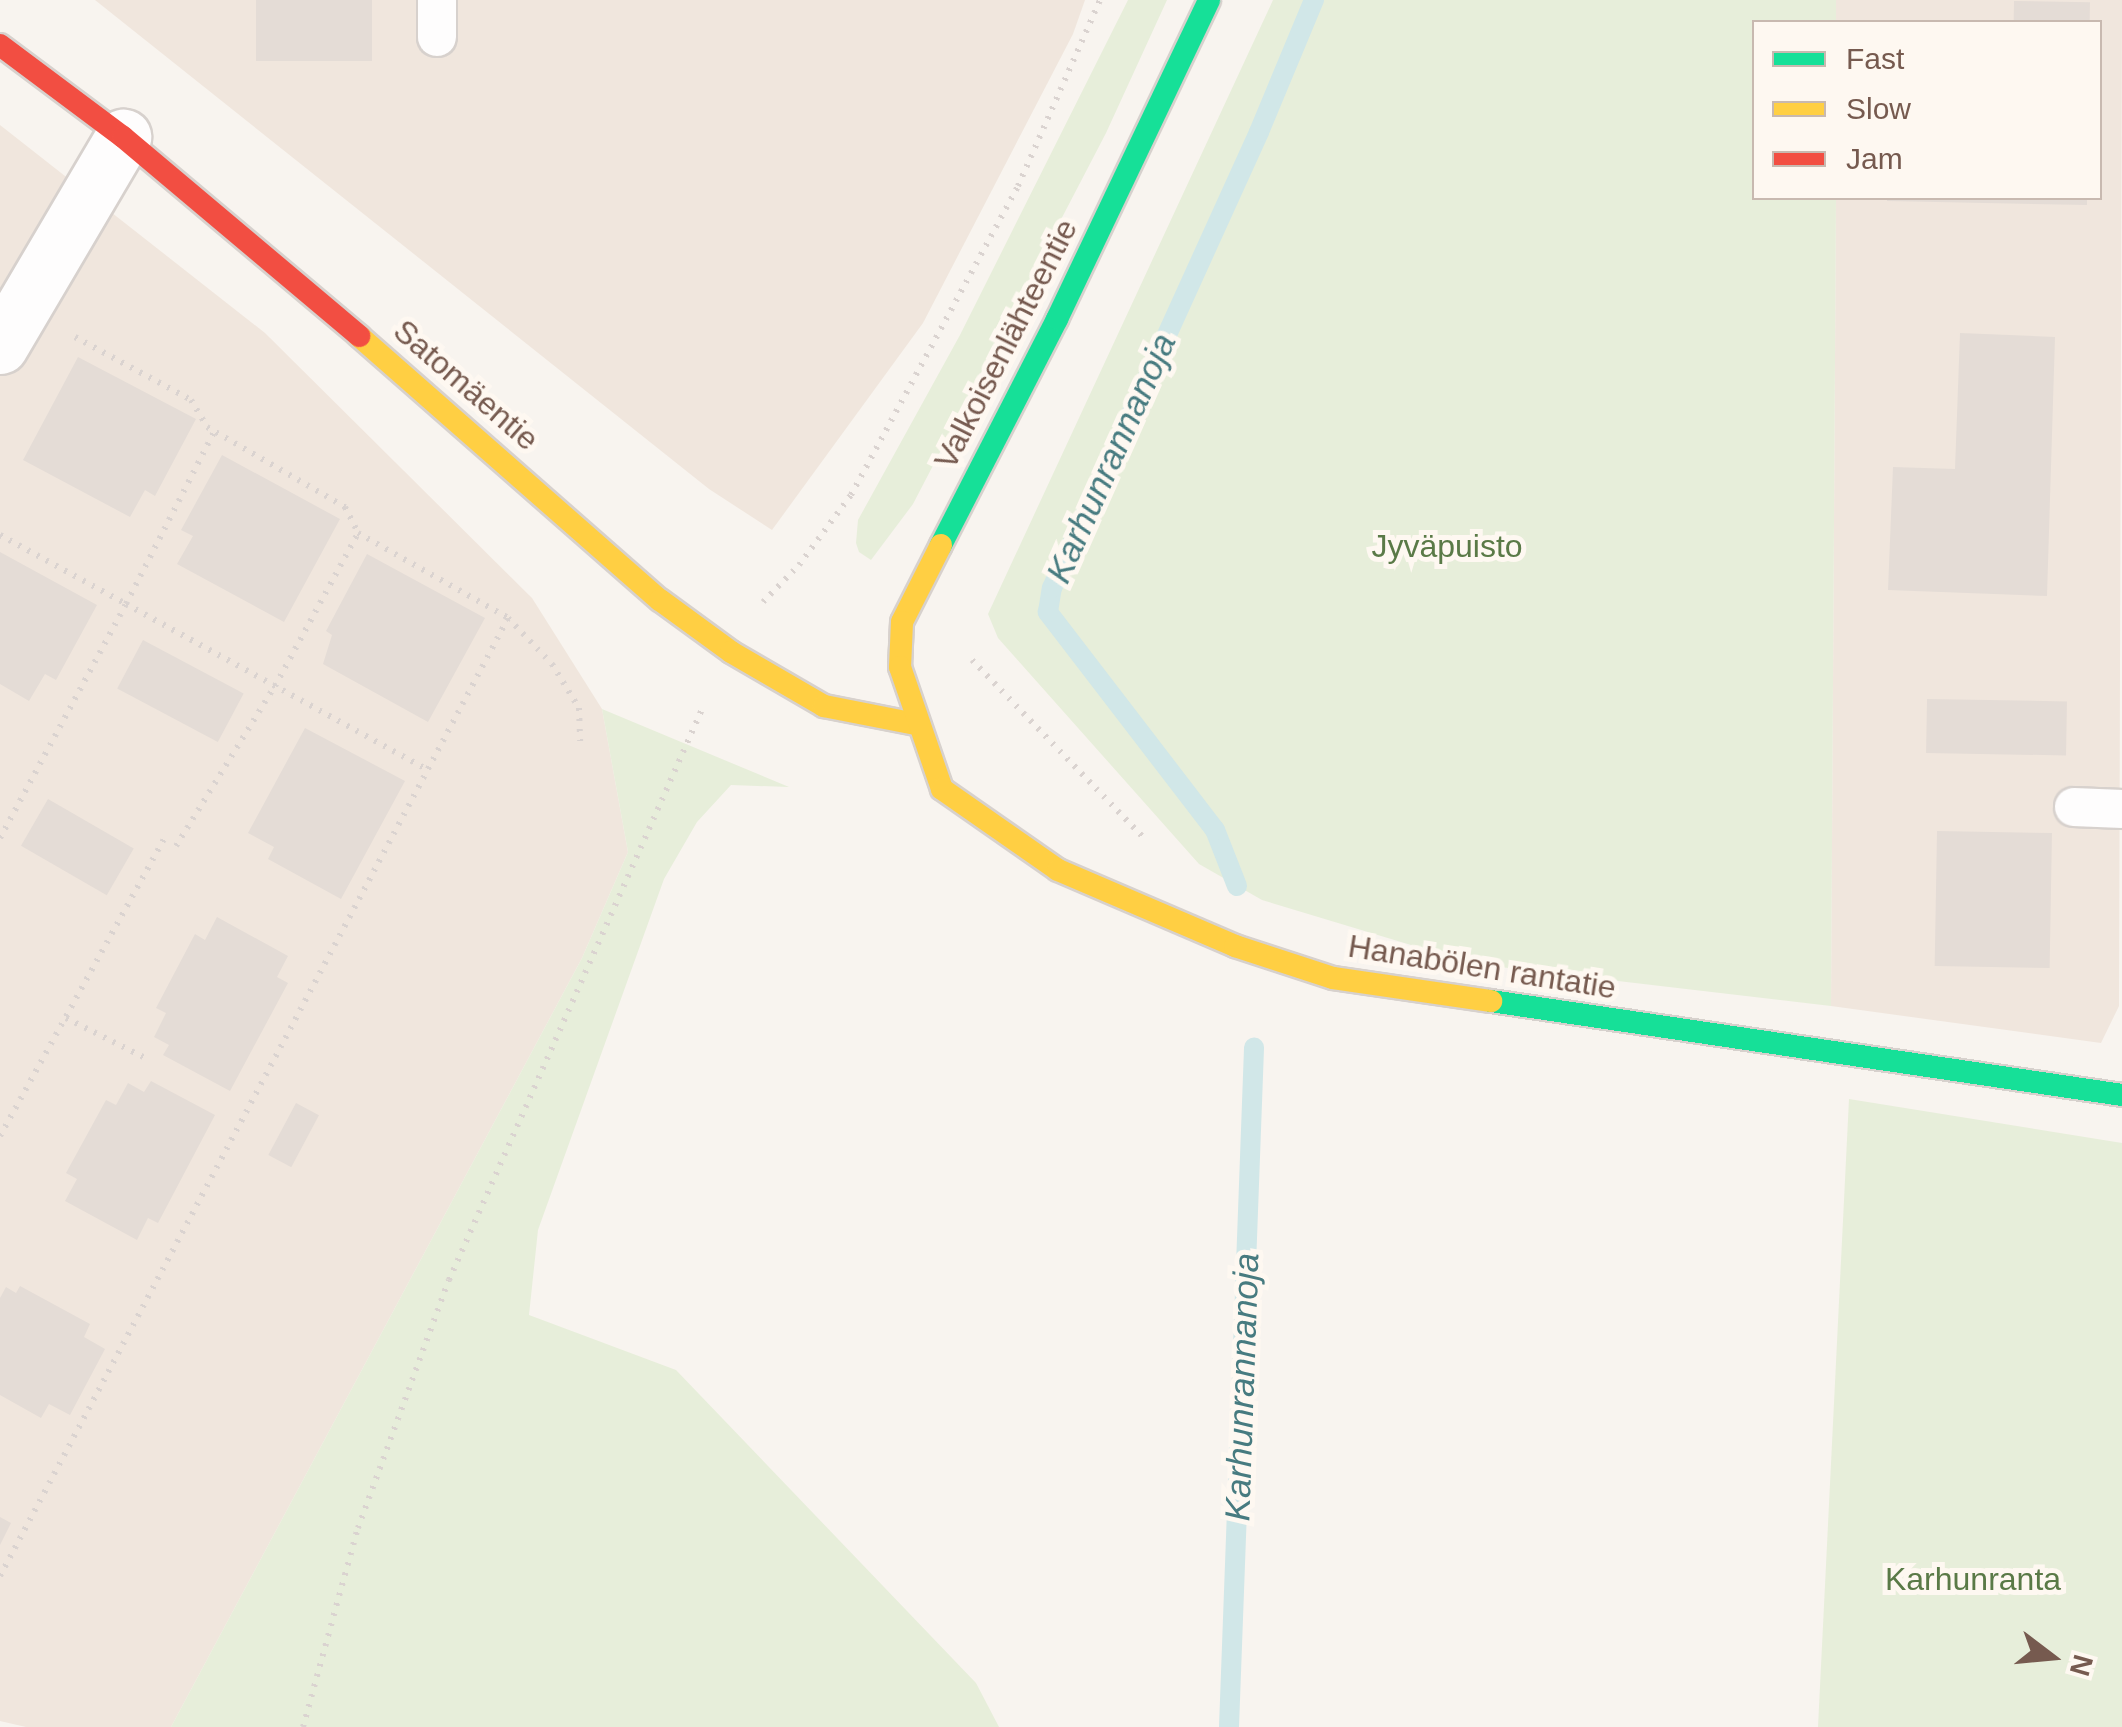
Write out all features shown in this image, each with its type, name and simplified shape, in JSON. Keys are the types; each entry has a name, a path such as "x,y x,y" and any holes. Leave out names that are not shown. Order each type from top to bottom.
{"street":[{"name":"Valkoisenlähteentie","path":"916,724 900,668 902,622 1057,319 1209,0"},
{"name":"Satomäentie","path":"0,45 123,138 486,444 660,600 731,652 824,706 916,724"},
{"path":"11,327 123,138"},
{"name":"Hanabölen rantatie","path":"916,724 942,789 1058,870 1236,946 1334,978 2122,1095"}],"lane":[{"path":"2074,807 2122,809"}],"path":[{"path":"762,604 799,565 851,495 1018,186 1100,0"},
{"path":"11,327 191,400 214,432 344,507 358,533 508,618 552,664 579,708 580,742"},
{"path":"0,838 214,432"},
{"path":"176,846 275,686 358,533"},
{"path":"0,535 428,770"},
{"path":"0,1576 508,618"},
{"path":"972,660 1146,841"},
{"path":"304,1727 358,1528 450,1280 704,706"},
{"path":"0,1136 164,839"},
{"path":"66,1018 149,1060"}],"shaded area":[{"path":"95,0 1085,0 1073,34 923,323 772,530 709,489"},
{"path":"1836,0 2122,0 2119,1006 2101,1043 1831,1006 1836,200 2102,200 2102,20 1836,20"},
{"path":"0,125 265,333 532,598 602,709 628,852 582,958 171,1727 26,1727 0,1721"}],"green space":[{"path":"1128,0 1167,0 1106,133 913,504 871,560 859,552 856,543 858,520 960,335"},
{"name":"Jyväpuisto","path":"1273,0 1836,0 1836,20 1752,20 1752,200 1836,200 1831,1006 1474,964 1262,900 1199,864 998,638 988,614"},
{"path":"602,709 789,787 731,785 697,822 664,879 538,1230 529,1315 676,1370 976,1683 999,1727 171,1727 582,958 628,852"},
{"name":"Karhunranta","path":"1849,1099 2122,1143 2122,1727 1818,1727"}],"building":[{"path":"256,0 372,0 372,61 256,61"},
{"path":"2014,1 2090,2 2090,20 2014,20"},
{"path":"2087,200 2087,205 1887,201"},
{"path":"1960,333 2055,337 2047,596 1888,590 1893,467 1955,469"},
{"path":"78,357 196,419 155,496 145,490 130,517 23,460"},
{"path":"222,455 340,519 284,622 177,564 193,536 181,530"},
{"path":"0,552 97,605 56,680 45,674 29,701 0,684"},
{"path":"367,554 485,618 428,722 323,664 332,635 326,631"},
{"path":"143,640 244,694 218,742 117,689"},
{"path":"1927,699 2067,701 2066,755 1926,753"},
{"path":"305,728 405,781 341,899 268,859 274,847 248,833"},
{"path":"48,799 134,848 107,895 21,846"},
{"path":"1937,831 2052,833 2050,968 1935,966"},
{"path":"217,917 288,956 277,977 288,983 230,1091 163,1055 169,1045 154,1037 166,1013 156,1008 195,934 205,940"},
{"path":"151,1081 215,1115 158,1223 148,1218 137,1240 65,1201 77,1179 66,1173 106,1100 116,1105 128,1083 144,1092"},
{"path":"296,1103 319,1115 291,1167 268,1155"},
{"path":"20,1286 90,1324 84,1337 105,1349 70,1415 49,1404 41,1418 0,1395 0,1298 6,1287 16,1293"},
{"path":"0,1517 11,1523 0,1545"}],"waterway":[{"name":"Karhunrannanoja","path":"1237,886 1215,830 1048,612 1052,588 1259,132 1314,0"},
{"name":"Karhunrannanoja","path":"1229,1727 1254,1047"}],"traffic: fast":[{"path":"941,545 1057,319 1209,0"},
{"path":"1491,1001 2122,1095"}],"traffic: slow":[{"path":"359,336 660,600 731,652 824,706 916,724"},
{"path":"941,545 902,622 900,667 942,789 1058,870 1235,946 1333,978 1491,1001"}],"traffic: jam":[{"path":"0,45 123,137 359,336"}]}
